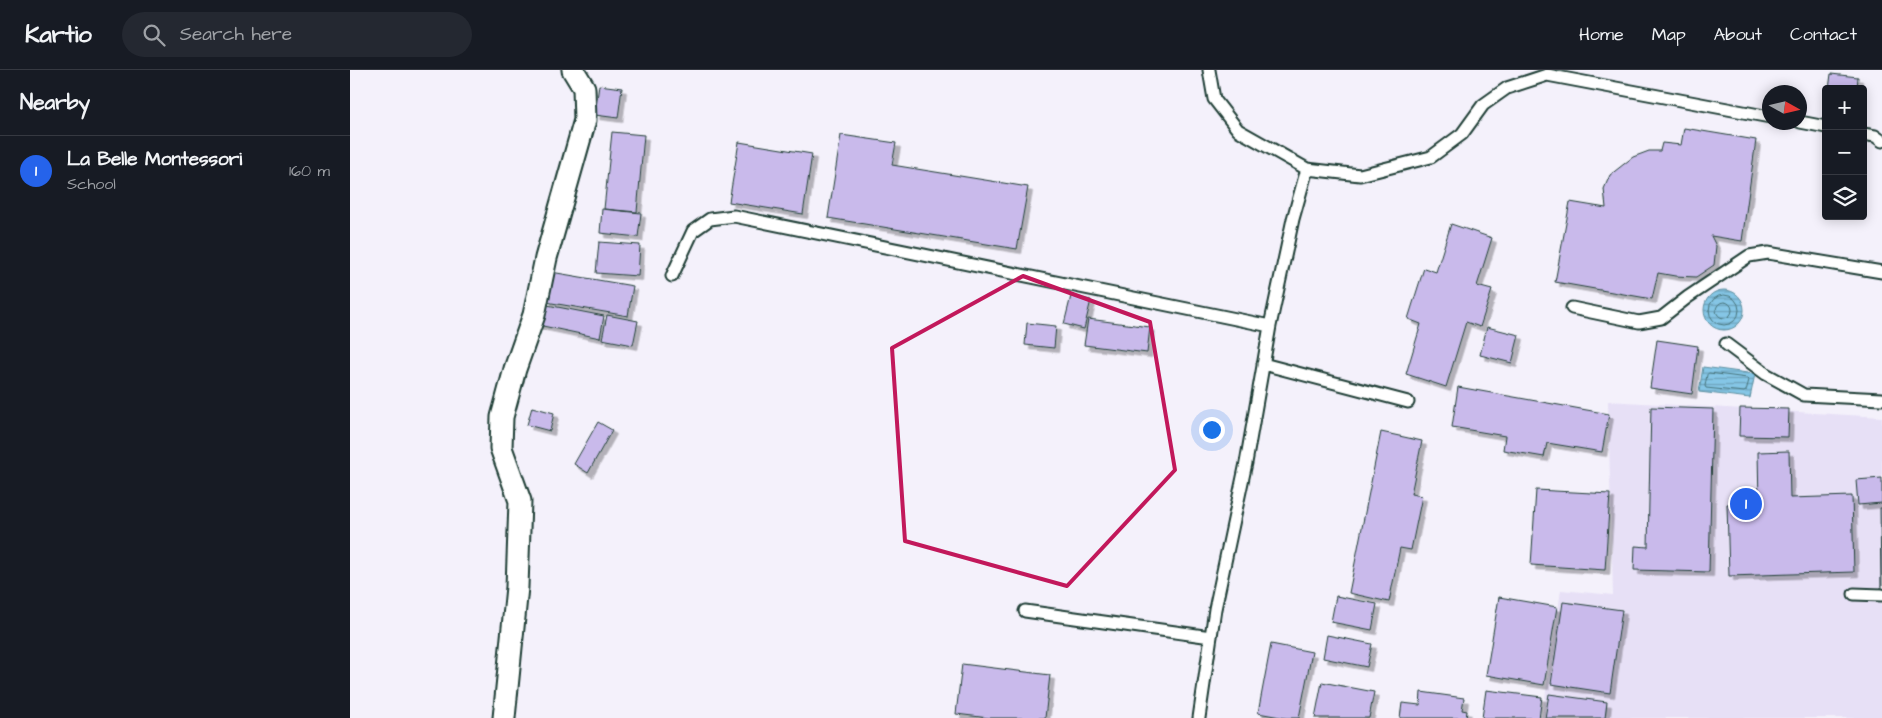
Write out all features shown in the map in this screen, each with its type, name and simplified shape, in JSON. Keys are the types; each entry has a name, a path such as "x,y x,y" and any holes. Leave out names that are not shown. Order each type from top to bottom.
{"street":[{"path":"504,718 517,587 520,501 501,448 502,418 515,369 534,315 549,249 585,120 584,88 573,70"}],"lane":[{"path":"1209,70 1214,99 1238,130 1307,169 1360,175 1431,157 1462,134 1483,105 1507,88 1545,72 1762,115"},
{"path":"1807,123 1822,126"},
{"path":"1867,135 1874,136 1882,141"},
{"path":"1199,718 1211,637 1246,463 1270,326 1293,219 1307,169"},
{"path":"672,276 693,231 710,219 734,216 1270,326"},
{"path":"1572,308 1639,322 1661,318 1688,297 1750,256 1768,253 1882,272"},
{"path":"1726,344 1766,374 1804,395 1882,399"},
{"path":"1263,364 1408,402"},
{"path":"1854,594 1882,595"},
{"path":"1025,611 1211,637"}],"highlighted area":[{"path":"1023,276 1150,322 1175,470 1067,586 905,541 892,348"}],"shaded area":[{"path":"1608,401 1882,417 1882,718 1542,718 1561,590 1613,595"}],"water":[{"path":"1724,290 1738,296 1744,310 1738,324 1724,330 1710,324 1704,310 1710,296"},
{"path":"1703,367 1755,374 1750,398 1699,392"}],"building":[{"path":"1831,74 1858,77 1857,85 1830,85"},
{"path":"599,85 622,88 618,118 595,115"},
{"path":"1684,128 1756,140 1742,241 1711,236 1716,246 1714,265 1696,277 1658,273 1652,299 1555,282 1570,202 1606,208 1604,189 1610,175 1633,157 1649,151 1660,151 1662,143 1681,145"},
{"path":"612,132 644,135 637,212 604,209"},
{"path":"841,135 896,143 892,165 1028,187 1017,249 828,218"},
{"path":"739,142 812,154 803,214 729,202"},
{"path":"602,209 641,213 638,237 600,233"},
{"path":"1451,224 1492,238 1477,286 1492,290 1480,327 1466,322 1446,387 1406,374 1421,324 1408,319 1424,268 1436,272"},
{"path":"599,242 640,245 638,276 596,273"},
{"path":"551,272 633,286 628,316 546,302"},
{"path":"1071,296 1091,300 1084,329 1064,324"},
{"path":"542,304 604,316 600,338 538,325"},
{"path":"607,315 638,321 633,345 602,339"},
{"path":"1088,319 1150,327 1147,353 1084,345"},
{"path":"1027,323 1056,326 1054,348 1025,345"},
{"path":"1487,327 1519,335 1512,363 1480,355"},
{"path":"1657,340 1698,346 1692,394 1650,388"},
{"path":"1458,387 1609,414 1602,452 1547,443 1544,457 1503,450 1505,436 1452,427"},
{"path":"532,407 554,413 550,431 527,425"},
{"path":"1651,407 1713,409 1709,572 1634,570 1635,546 1648,547"},
{"path":"1740,408 1789,409 1788,437 1739,436"},
{"path":"598,422 612,430 588,473 574,464"},
{"path":"1381,432 1422,441 1411,494 1422,496 1411,550 1400,548 1389,602 1349,593"},
{"path":"1789,451 1790,498 1852,496 1854,572 1729,576 1727,504 1759,504 1758,452"},
{"path":"1882,478 1882,503 1858,505 1856,480"},
{"path":"1536,490 1610,494 1605,570 1531,565"},
{"path":"1880,508 1882,508 1882,589 1881,589"},
{"path":"1336,596 1377,604 1372,630 1331,622"},
{"path":"1499,597 1557,607 1544,685 1486,675"},
{"path":"1563,602 1622,610 1610,693 1551,684"},
{"path":"1327,635 1372,644 1367,667 1323,658"},
{"path":"1271,644 1312,652 1299,718 1286,718 1258,713"},
{"path":"962,664 1050,675 1045,718 989,718 956,714"},
{"path":"1322,682 1374,692 1369,718 1315,718"},
{"path":"1486,690 1542,697 1539,718 1482,718"},
{"path":"1421,692 1464,698 1462,710 1467,711 1466,718 1400,718 1402,703 1420,705"},
{"path":"1549,694 1607,702 1605,718 1545,718"}],"place":[{"name":"La Belle Montessori","path":"1746,504"}]}
